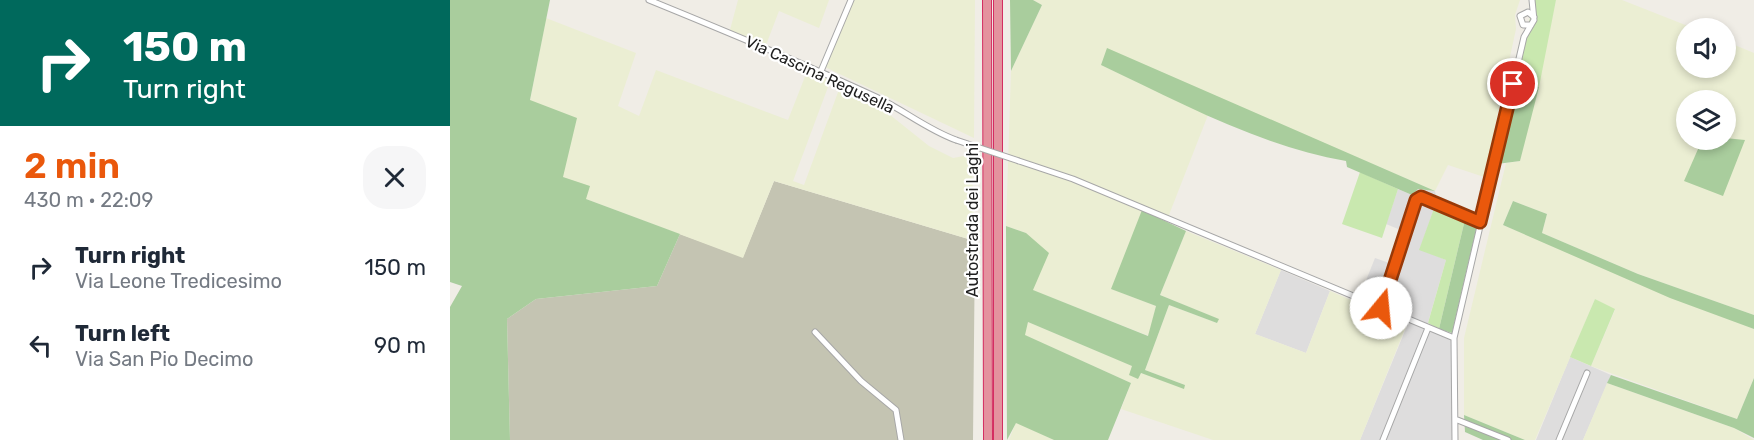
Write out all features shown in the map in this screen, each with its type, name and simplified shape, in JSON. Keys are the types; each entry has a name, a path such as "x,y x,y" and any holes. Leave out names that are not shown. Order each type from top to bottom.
{"highway":[{"name":"Autostrada dei Laghi","path":"987,0 988,440"},
{"name":"Autostrada dei Laghi","path":"998,0 998,440"}],"street":[{"name":"Via Cascina Regusella","path":"649,0 821,71 887,103 923,126 956,140 1073,179 1256,258 1454,338"},
{"path":"821,71 851,0"},
{"path":"1524,37 1520,21 1531,0"},
{"path":"1455,440 1454,338 1524,37 1533,20 1531,0"},
{"path":"1522,14 1530,12 1533,20"},
{"path":"1520,21 1526,26 1533,20"},
{"path":"1381,308 1416,200 1421,197 1480,222"},
{"path":"1383,440 1428,328"},
{"path":"815,332 861,381 896,410 901,440"},
{"path":"1559,440 1587,373"},
{"path":"1455,419 1508,440"}],"shaded area":[{"path":"738,0 829,0 819,28 779,11 766,45 730,30"},
{"path":"853,0 975,0 974,138 825,67"},
{"path":"1033,0 1520,0 1515,15 1516,29 1484,177 1448,165 1435,191 1225,101 1101,65 1208,115 1167,220 1112,289 1156,306 1149,336 1032,290 1026,233 1006,226 1011,71 1042,5"},
{"path":"1556,0 1622,0 1676,21 1676,78 1736,78 1736,46 1754,53 1754,315 1638,274 1542,233 1547,214 1513,201 1503,225 1754,329 1754,378 1737,419 1591,366 1615,310 1595,299 1535,440 1525,440 1464,415 1464,338 1506,163 1520,161"},
{"path":"546,18 636,53 618,106 639,116 656,70 788,120 808,69 831,79 793,181 804,185 841,84 865,95 929,146 953,158 964,156 967,149 971,150 975,241 774,181 743,258 586,199 563,177 530,101"},
{"path":"774,181 975,241 973,440 510,440 507,319 536,299 657,286 680,234 743,257"},
{"path":"1398,189 1412,195 1418,189 1435,191 1437,200 1420,249 1446,260 1427,326 1359,298 1375,258 1392,264 1403,231 1386,224"},
{"path":"1186,231 1281,270 1255,334 1306,353 1330,291 1407,324 1360,440 1213,440 1121,409 1131,383 1024,335 1028,322 1133,366 1138,379 1140,373 1185,385 1145,370 1169,305 1217,323 1218,319 1160,295"},
{"path":"1281,270 1330,291 1306,353 1255,334"},
{"path":"1409,321 1453,339 1452,440 1360,440"},
{"path":"1570,357 1611,375 1583,440 1536,440"},
{"path":"1607,383 1734,428 1754,440 1583,440"},
{"path":"1016,422 1054,440 1009,440"}],"green space":[{"path":"450,0 550,0 530,100 577,118 563,177 590,186 586,199 680,234 657,286 536,299 507,319 510,440 450,440 450,307 462,286 450,282"},
{"path":"1010,0 1033,0 1042,5 1011,71"},
{"path":"1534,0 1556,0 1539,87 1516,80"},
{"path":"1107,48 1435,191 1418,189 1412,195 1347,167 1346,161 1282,145 1190,108 1101,65"},
{"path":"1516,80 1539,87 1520,161 1497,164"},
{"path":"1736,139 1745,140 1723,196 1684,181 1698,150 1736,150"},
{"path":"1360,172 1398,189 1382,238 1342,224"},
{"path":"1437,200 1467,211 1439,329 1428,323 1446,260 1419,250"},
{"path":"1513,201 1547,214 1542,233 1638,274 1754,315 1754,329 1670,298 1503,225"},
{"path":"1142,210 1186,231 1160,295 1219,319 1217,323 1169,305 1145,370 1185,385 1184,389 1141,373 1138,379 1129,375 1132,366 1028,322 1025,335 1131,383 1108,440 1054,440 1016,423 1007,440 1006,226 1026,233 1049,253 1033,290 1148,336 1156,306 1111,289"},
{"path":"1467,211 1479,217 1452,333 1439,329"},
{"path":"1595,299 1615,309 1591,366 1570,357"},
{"path":"1611,375 1737,419 1754,378 1754,438 1734,428 1607,383"},
{"path":"1464,415 1525,440 1483,440 1465,432"}],"route":[{"path":"1381,308 1416,200 1421,197 1480,222 1513,84"}]}
